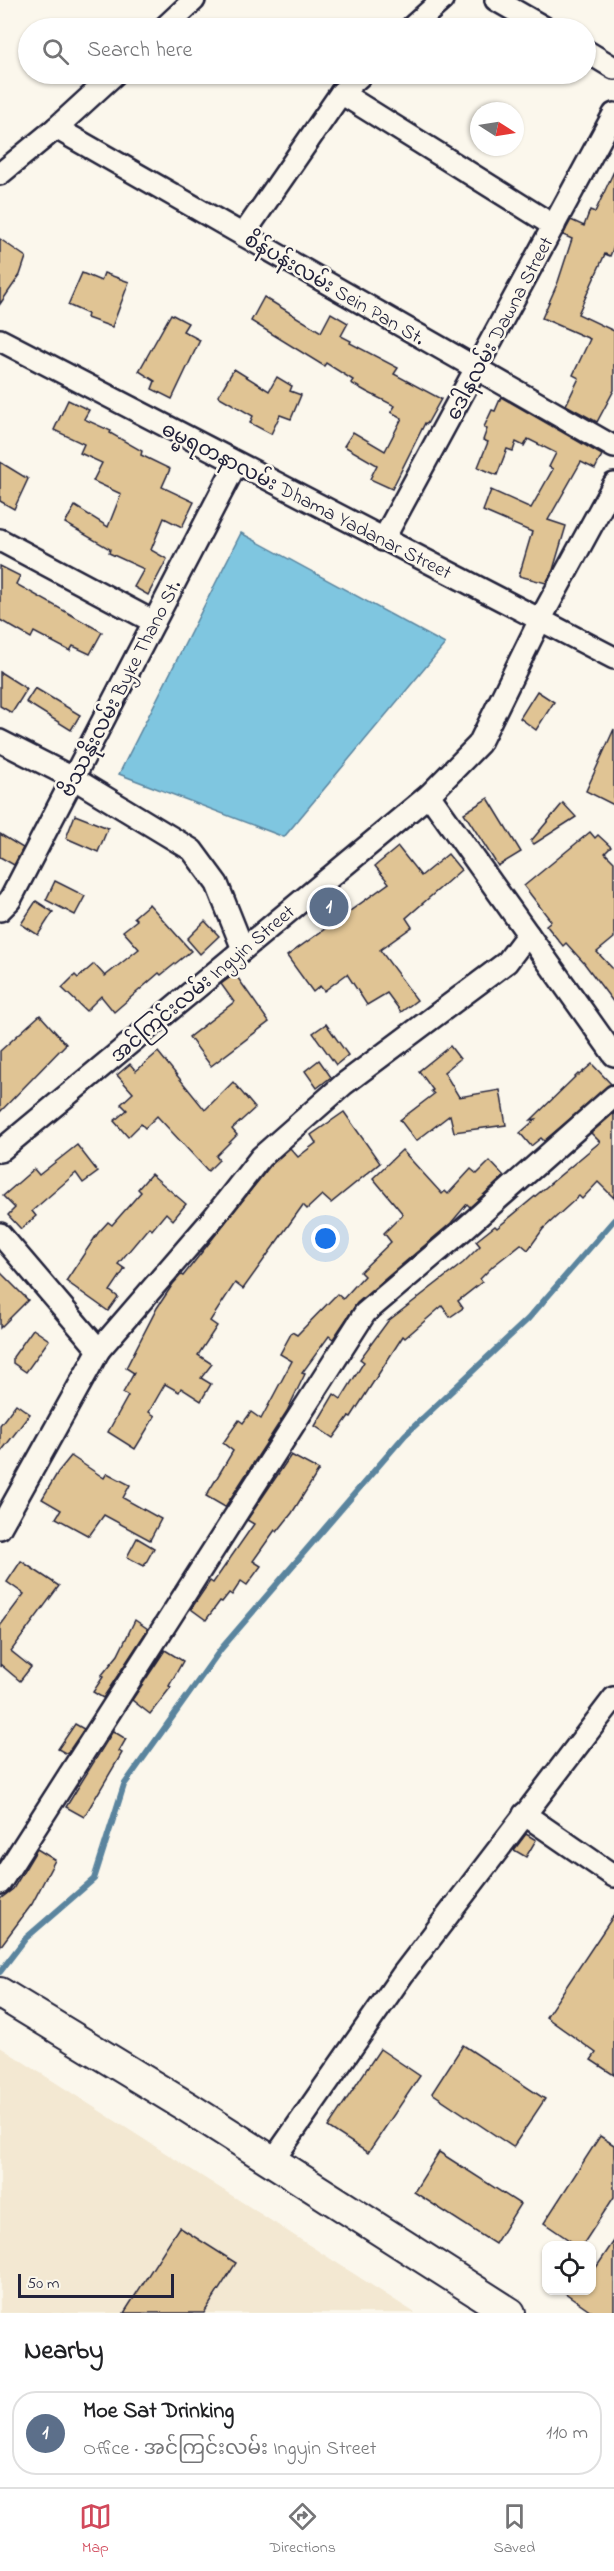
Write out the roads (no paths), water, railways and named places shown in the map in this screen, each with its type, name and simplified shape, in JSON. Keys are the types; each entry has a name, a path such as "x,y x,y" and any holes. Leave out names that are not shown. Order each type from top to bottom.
{"street":[{"path":"175,18 194,0"},
{"path":"422,18 442,0"},
{"path":"496,0 528,18"},
{"path":"596,57 614,68"},
{"path":"0,174 56,128 104,84"},
{"path":"243,235 341,93 351,84"},
{"path":"341,93 554,226"},
{"name":"ဒေါနလမ်း Dawna Street","path":"383,540 614,114"},
{"name":"စိန်ပန်းလမ်း Sein Pan St.","path":"56,128 614,447"},
{"name":"ဓမ္မရတနာလမ်း Dhama Yadanar Street","path":"0,340 614,658"},
{"name":"ဗိဿနိုးလမ်း Byke Thano St.","path":"0,910 10,900 236,464"},
{"name":"အင်ကြင်းလမ်း Ingyin Street","path":"0,1151 429,795 479,744 540,620 614,484"},
{"path":"0,540 154,622"},
{"path":"0,741 73,778 192,850 217,884 243,949"},
{"path":"429,795 614,1055"},
{"path":"0,1528 99,1350 214,1217 261,1158 344,1084 507,962 528,934"},
{"path":"0,1883 365,1313 464,1230 614,1096"},
{"path":"0,1234 99,1350"},
{"path":"272,2162 403,1974 614,1698"},
{"path":"524,1814 614,1876"},
{"path":"1,1994 189,2108 510,2313"}],"water":[{"path":"241,533 445,644 284,837 119,774"}],"waterway":[{"path":"0,1972 26,1938 94,1879 124,1785 221,1649 405,1435 528,1319 614,1220"}],"place":[{"name":"Moe Sat Drinking","path":"329,907"}]}
